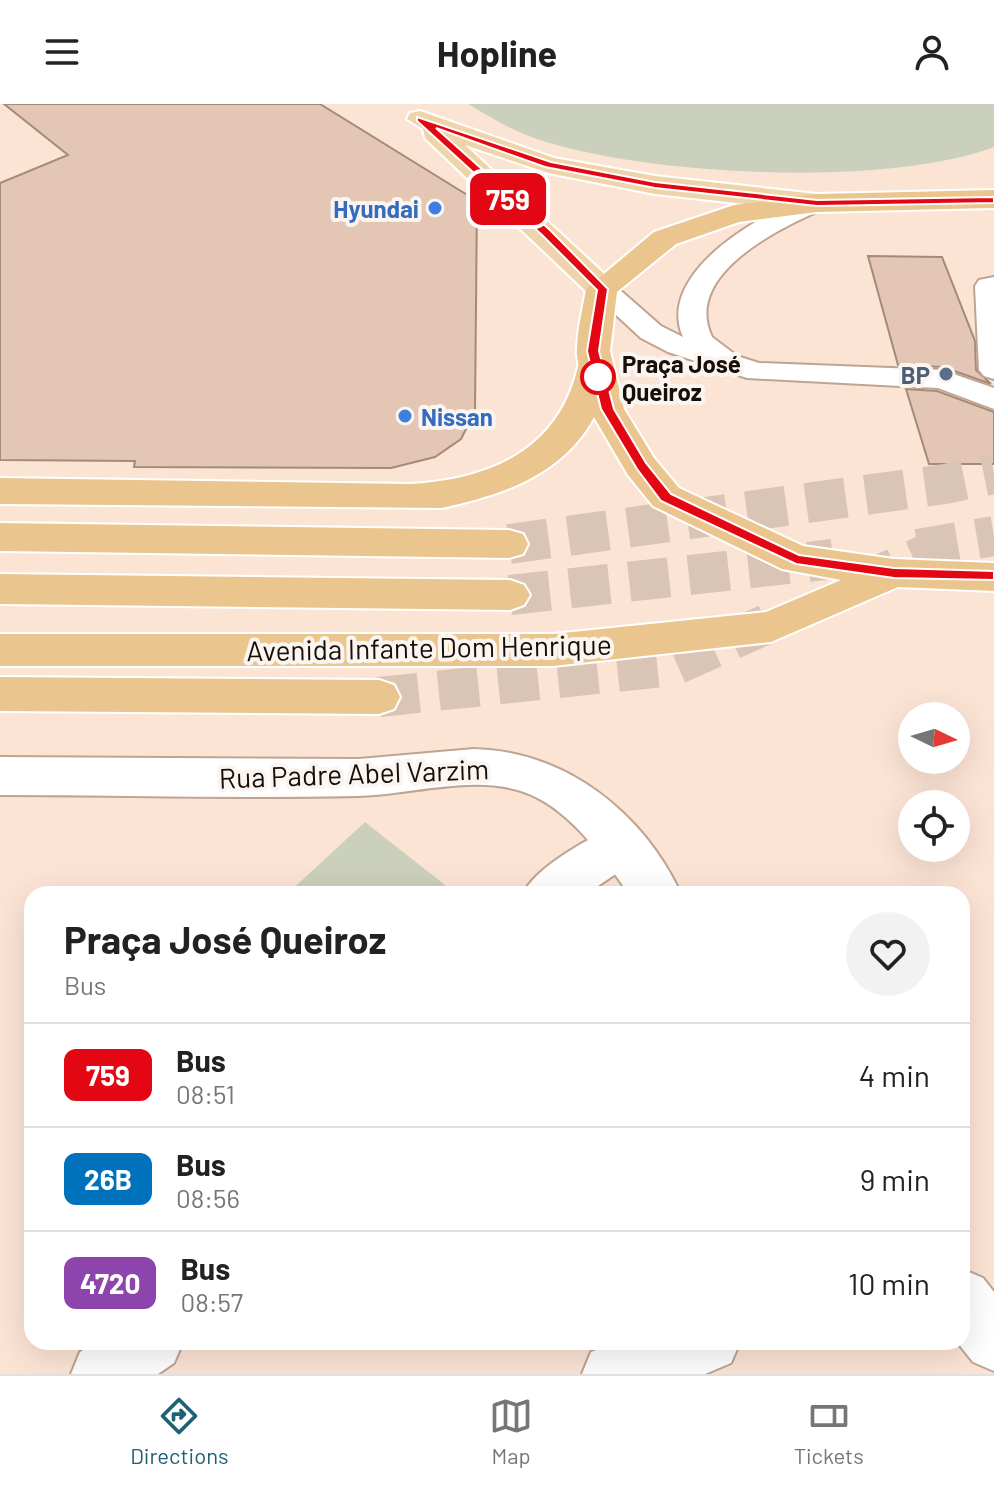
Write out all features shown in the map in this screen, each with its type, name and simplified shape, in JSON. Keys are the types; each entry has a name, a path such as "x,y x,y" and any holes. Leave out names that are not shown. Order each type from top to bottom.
{"highway":[{"path":"942,198 994,184"},
{"path":"0,491 411,497 468,493 523,470 550,448 584,407 595,366 595,320 602,289 665,238 734,214 817,203 994,199"},
{"path":"595,366 607,409 620,433 666,497 796,559 894,573 994,577"},
{"path":"0,537 509,544"},
{"name":"Avenida Infante Dom Henrique","path":"0,650 553,650 771,627 894,573"},
{"name":"Avenida Infante Dom Henrique","path":"0,589 510,595"},
{"path":"0,694 379,697"}],"main road":[{"path":"408,112 548,165 655,185 817,203"},
{"path":"408,112 546,233 602,289"}],"street":[{"name":"Rua Padre Abel Varzim","path":"0,776 375,777 457,768 508,769 534,775 559,789 621,845 651,886"},
{"path":"559,886 621,845"},
{"path":"970,1310 994,1341"},
{"path":"102,1374 140,1350"},
{"path":"613,1374 686,1350"}],"lane":[{"path":"757,372 715,357 701,344 692,310 698,292 707,275 738,243 790,213 817,203"},
{"path":"994,285 989,286 994,370"},
{"path":"602,289 651,332 678,346 757,372 942,379 994,399"}],"green space":[{"path":"468,104 994,104 994,147 947,160 892,168 764,172 699,168 581,151 534,138"},
{"path":"365,822 445,885 444,886 296,886"}],"building":[{"path":"4,104 320,104 477,201 475,411 461,439 435,457 391,468 134,467 135,461 0,460 0,183 68,155"},
{"path":"868,256 942,257 975,341 976,370 991,384 943,367 898,365"},
{"path":"906,389 937,391 994,412 994,464 929,464"}],"tunnel":[{"path":"509,544 945,484 994,474"},
{"path":"918,549 994,536"},
{"path":"859,584 945,546"},
{"path":"510,595 833,559"},
{"path":"379,697 673,666 767,624"}],"bus line":[{"name":"759","path":"994,199 817,203 655,185 548,165 420,119 546,233 602,289 595,320 593,351 607,409 641,466 666,497 796,559 894,573 994,577"}],"place":[{"name":"Hyundai","path":"435,208"},
{"name":"BP","path":"946,374"},
{"name":"Praça José Queiroz","path":"598,377"},
{"name":"Nissan","path":"405,416"}]}
